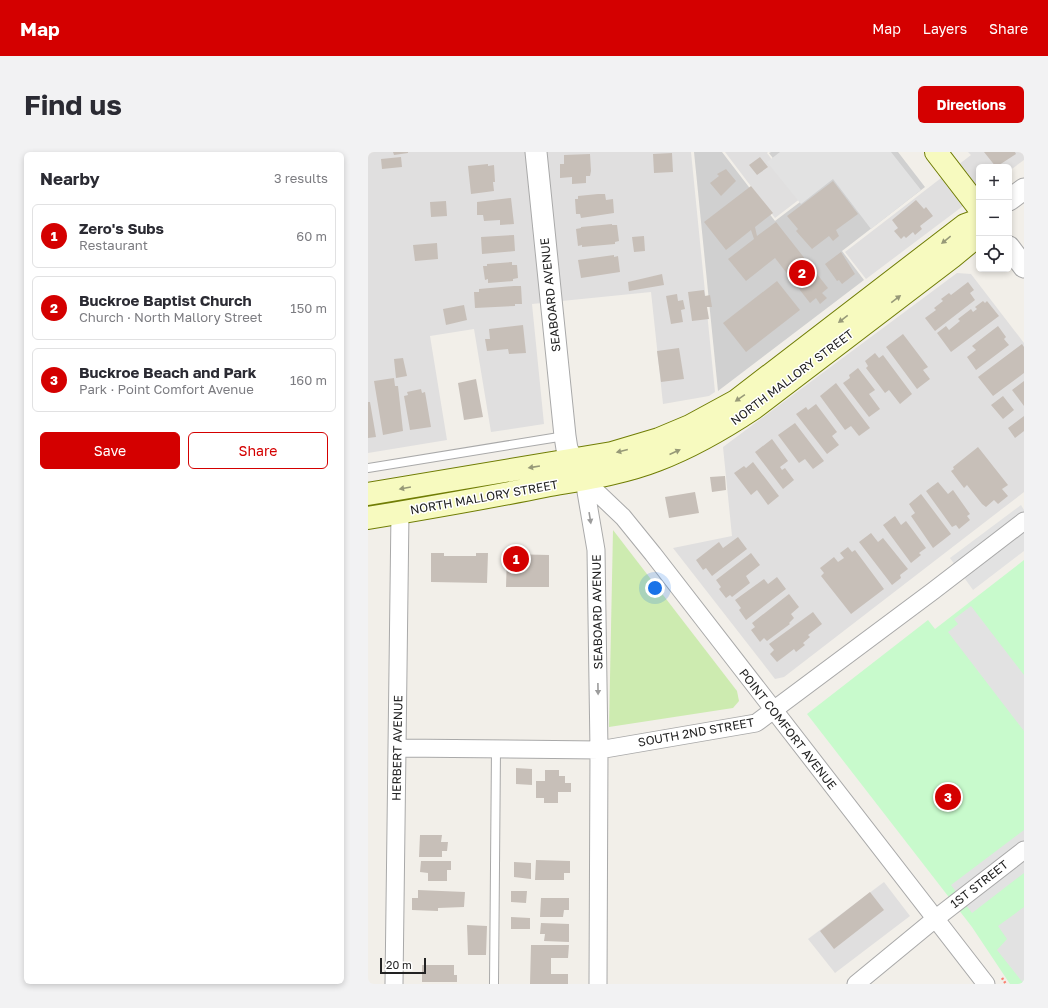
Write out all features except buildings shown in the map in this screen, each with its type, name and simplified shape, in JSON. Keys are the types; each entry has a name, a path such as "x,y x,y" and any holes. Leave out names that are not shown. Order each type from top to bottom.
{"main road":[{"path":"936,152 976,204"},
{"name":"NORTH MALLORY STREET","path":"368,494 572,461 612,453 660,440 690,426 736,401 965,225 976,221"},
{"name":"NORTH MALLORY STREET","path":"368,518 584,480 628,470 657,460 730,424 754,408 952,257 976,236"}],"street":[{"name":"SEABOARD AVENUE","path":"536,152 565,436 567,449 572,461 584,480 596,550 599,750 598,984"},
{"path":"1012,198 1024,189"},
{"path":"1012,251 1024,267"},
{"name":"POINT COMFORT AVENUE","path":"584,480 623,517 986,984"},
{"name":"HERBERT AVENUE","path":"394,984 400,512"},
{"name":"SOUTH 2ND STREET","path":"397,748 599,750 756,723 774,711 1024,520"},
{"name":"1ST STREET","path":"856,984 935,919 1024,850"}],"lane":[{"path":"368,468 565,436"},
{"path":"494,984 496,749"}],"shaded area":[{"path":"368,152 691,152 715,392 709,396 663,404 651,292 532,304 544,424 491,432 474,329 430,336 447,440 368,453"},
{"path":"694,152 722,152 775,221 804,199 769,153 771,152 898,152 925,187 842,251 864,280 718,391"},
{"path":"725,152 768,152 767,153 801,198 775,218"},
{"path":"780,152 891,152 921,190 871,229 833,179 801,204 767,162"},
{"path":"968,152 1024,152 1024,160 1012,169 1012,164 976,164 976,196 866,279 845,252 971,155"},
{"path":"957,273 971,274 1024,343 1024,492 784,677 775,679 673,548 732,536 723,447"},
{"path":"1021,505 1024,510 1024,551 973,590 950,558"},
{"path":"971,606 1024,675 1024,731 948,632 958,624 954,619"},
{"path":"1024,830 1024,873 972,913 951,885"},
{"path":"884,882 910,916 835,973 808,939"},
{"path":"1024,907 1024,984 997,950 1007,939 998,926"}],"green space":[{"path":"613,530 737,691 739,701 733,708 609,727"},
{"path":"1024,560 1024,984 1010,984 972,927 807,714 928,620 935,629"}],"place":[{"name":"Buckroe Baptist Church","path":"802,273"},
{"name":"Zero's Subs","path":"516,559"},
{"name":"Buckroe Beach and Park","path":"948,797"}]}
